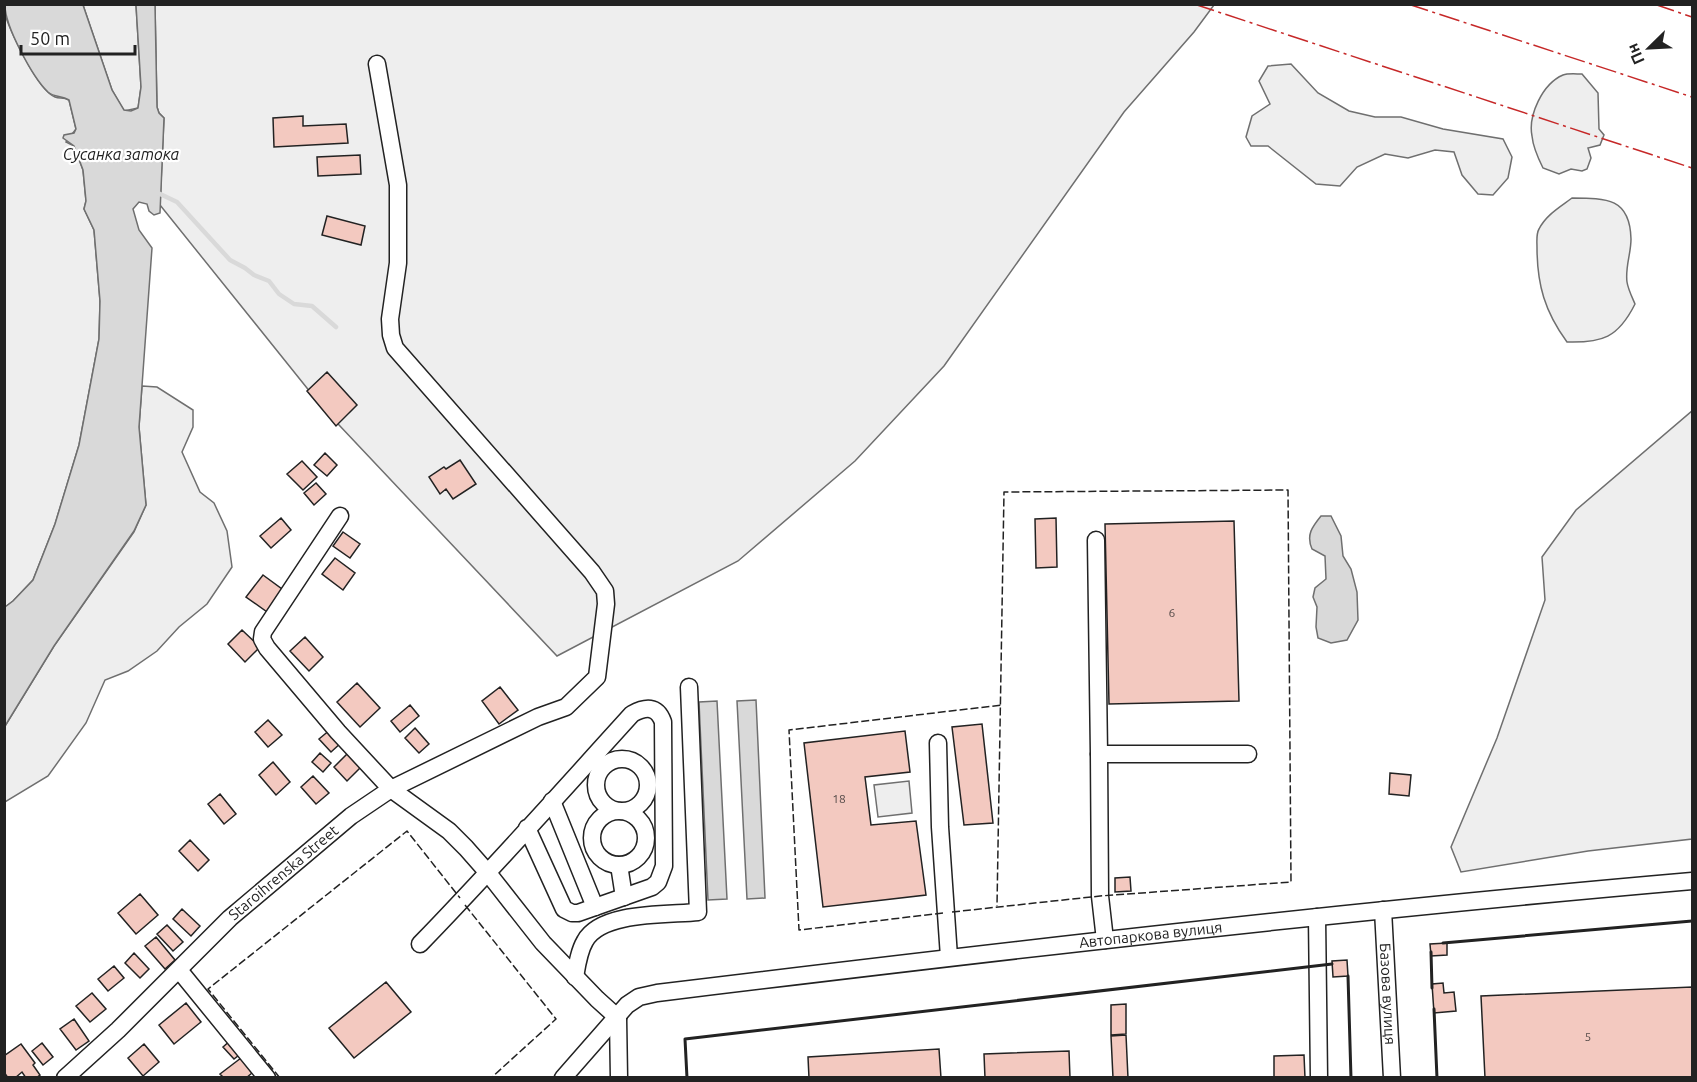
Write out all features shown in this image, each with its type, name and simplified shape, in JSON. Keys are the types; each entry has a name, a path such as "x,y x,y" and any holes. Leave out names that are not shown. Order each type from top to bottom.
{"street":[{"name":"Staroihrenska Street","path":"65,1077 118,1030 230,918 351,816 391,789 538,717 566,707 597,677 606,603 605,591 592,572 395,348 390,319 398,263 398,185 377,64"},
{"path":"340,516 263,632 262,639 267,648 391,789 449,831 489,873 543,943 618,1017 619,1077"},
{"path":"1096,540 1100,896 1105,940"},
{"path":"575,976 585,940 592,931 605,924 623,918 698,912 689,687"},
{"path":"420,944 489,873 527,828 632,714 642,708 649,708 661,715 663,722 664,866 658,882 652,887 579,913 572,913 564,909 527,828"},
{"path":"938,743 940,826 949,957"},
{"path":"1099,754 1248,754"},
{"path":"552,801 595,907"},
{"path":"620,811 634,815 640,821 646,834 643,850 639,856 626,864 619,865 604,860 599,855 595,849 593,834 599,820 612,812 620,811"},
{"path":"619,865 624,897"},
{"name":"Автопаркова вулиця","path":"563,1077 627,1005 639,997 657,993 949,957 1418,905 1692,881"},
{"name":"Базова вулиця","path":"1383,910 1392,1077"},
{"path":"1317,917 1319,1077"},
{"path":"179,970 267,1077"}],"shaded area":[{"path":"83,5 136,5 141,87 138,108 124,111 112,90"},
{"path":"155,5 1214,5 1194,32 1124,112 944,366 855,461 738,561 557,656 323,408 160,205 164,118 157,107"},
{"path":"4,11 18,45 41,84 55,97 69,100 76,129 66,142 74,146 83,170 86,201 84,209 94,230 100,301 99,339 79,445 55,524 33,580 5,607"},
{"path":"1291,64 1318,93 1349,111 1375,117 1401,117 1443,129 1503,139 1512,157 1508,178 1493,195 1478,194 1462,175 1454,152 1435,150 1408,158 1385,154 1357,167 1340,186 1316,184 1268,146 1251,146 1246,137 1252,116 1270,104 1259,81 1268,66"},
{"path":"1582,74 1598,93 1599,129 1604,135 1600,145 1588,148 1591,158 1587,169 1582,171 1571,169 1559,174 1543,168 1541,164 1533,140 1532,119 1538,101 1555,79 1563,75"},
{"path":"1572,198 1606,200 1614,203 1621,208 1630,225 1631,245 1627,276 1628,287 1635,304 1615,331 1608,336 1590,341 1567,342 1559,331 1544,298 1537,261 1538,231 1549,215"},
{"path":"142,386 157,387 193,410 193,427 182,452 200,492 214,503 227,531 232,567 207,604 179,627 157,651 128,671 105,680 86,723 48,776 5,802 5,726 54,646 134,532 146,505 139,427"},
{"path":"1692,411 1692,839 1588,851 1461,872 1451,847 1497,738 1545,600 1542,557 1576,510"},
{"path":"909,781 912,813 878,817 874,785"}],"water":[{"name":"Сусанка затока","path":"5,4 83,5 112,90 124,110 131,111 138,108 141,87 136,5 155,5 157,107 164,118 160,213 154,215 149,211 147,204 139,202 133,209 139,230 152,248 139,427 146,505 134,531 54,646 5,726 5,607 33,580 55,524 79,445 99,339 100,301 94,230 84,209 86,201 83,170 74,146 63,138 64,135 74,133 76,129 69,100 48,92 35,75 14,37"},
{"path":"1321,516 1331,516 1341,536 1343,556 1351,569 1357,592 1358,620 1347,640 1331,643 1318,638 1317,607 1313,597 1315,588 1326,579 1325,556 1312,549 1310,539 1313,528"},
{"path":"756,700 765,898 747,899 737,701"},
{"path":"717,701 727,899 708,900 699,702"}],"building":[{"path":"303,116 303,126 346,124 348,143 274,147 273,118"},
{"path":"360,155 361,174 318,176 317,157"},
{"path":"327,216 365,226 361,245 322,235"},
{"path":"327,372 357,405 336,426 307,391"},
{"path":"325,453 337,465 327,476 314,465"},
{"path":"460,460 476,484 453,499 446,489 440,494 429,477"},
{"path":"302,461 317,477 303,490 287,474"},
{"path":"316,483 326,494 314,505 304,493"},
{"path":"281,518 291,530 271,548 260,536"},
{"path":"1056,518 1057,567 1036,568 1035,519"},
{"path":"1234,521 1239,701 1109,704 1105,524"},
{"path":"343,532 360,544 350,558 333,546"},
{"path":"335,558 355,573 343,590 322,574"},
{"path":"263,575 286,592 270,614 246,597"},
{"path":"242,630 260,647 245,662 228,644"},
{"path":"305,637 323,657 309,671 290,651"},
{"path":"357,683 380,708 360,727 337,702"},
{"path":"500,687 518,710 499,724 482,701"},
{"path":"410,705 419,716 400,732 391,721"},
{"path":"268,720 282,735 268,747 255,732"},
{"path":"982,724 993,823 964,825 952,727"},
{"path":"415,728 429,744 419,753 405,738"},
{"path":"331,729 342,742 331,752 319,739"},
{"path":"905,731 910,772 865,777 871,825 916,821 926,895 823,907 804,743"},
{"path":"349,752 362,766 347,781 334,767"},
{"path":"320,753 331,763 323,772 312,762"},
{"path":"273,762 290,782 276,795 259,775"},
{"path":"1390,773 1411,775 1409,796 1389,794"},
{"path":"313,776 329,793 316,804 301,787"},
{"path":"220,794 236,814 224,824 208,804"},
{"path":"190,840 209,860 198,871 179,851"},
{"path":"1130,877 1131,891 1115,892 1115,878"},
{"path":"140,894 158,915 136,934 118,913"},
{"path":"182,909 200,926 191,936 173,919"},
{"path":"167,925 183,942 173,951 157,934"},
{"path":"156,937 175,960 165,969 145,946"},
{"path":"1447,943 1447,955 1431,956 1430,944"},
{"path":"134,953 149,969 140,978 125,963"},
{"path":"1347,960 1348,976 1333,977 1332,961"},
{"path":"114,966 124,978 108,991 98,979"},
{"path":"386,982 411,1012 354,1058 329,1028"},
{"path":"1443,983 1444,993 1454,992 1456,1011 1434,1013 1432,984"},
{"path":"1692,987 1692,1078 1485,1078 1481,996"},
{"path":"92,993 106,1009 90,1022 76,1006"},
{"path":"186,1003 201,1022 174,1044 159,1025"},
{"path":"1126,1004 1126,1034 1111,1035 1111,1005"},
{"path":"74,1019 89,1041 76,1050 60,1029"},
{"path":"1126,1035 1128,1078 1113,1078 1111,1036"},
{"path":"232,1039 243,1052 234,1059 223,1047"},
{"path":"42,1043 53,1057 43,1065 32,1051"},
{"path":"21,1044 35,1063 33,1065 40,1075 36,1078 26,1078 22,1072 15,1078 8,1078 4,1072 4,1056"},
{"path":"144,1044 159,1062 143,1076 128,1058"},
{"path":"939,1049 941,1078 809,1078 808,1057"},
{"path":"1069,1051 1070,1078 985,1078 984,1054"},
{"path":"1304,1055 1305,1078 1274,1078 1274,1056"},
{"path":"241,1058 252,1073 246,1078 224,1078 220,1074"}],"waterway":[{"path":"158,193 177,202 230,260 254,275 269,281 279,294 294,304 312,306 336,327"}],"fence":[{"path":"952,912 1100,896 1291,882 1288,490 1004,492 997,906"},
{"path":"943,913 799,930 789,730 1002,705"},
{"path":"280,1078 208,989 407,831 460,898"},
{"path":"465,905 556,1019 491,1078"}],"wall":[{"path":"1443,943 1692,921"},
{"path":"1431,952 1432,988"},
{"path":"687,1078 685,1039 1332,964"},
{"path":"1348,976 1351,1078"},
{"path":"1434,1009 1437,1078"}],"power":[{"path":"1194,4 1692,168"},
{"path":"1408,4 1692,97"},
{"path":"1654,4 1692,17"}]}
